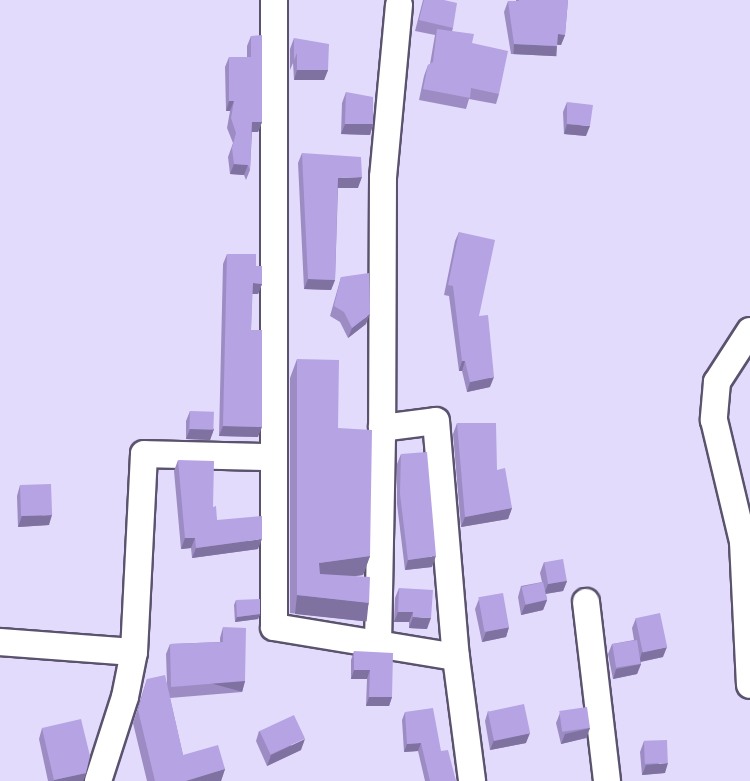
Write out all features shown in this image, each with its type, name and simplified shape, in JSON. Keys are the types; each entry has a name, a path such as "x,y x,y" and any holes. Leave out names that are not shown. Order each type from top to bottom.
{"street":[{"path":"274,0 271,457 274,627 456,657"},
{"path":"378,645 383,177 399,5"},
{"path":"750,331 717,382 714,420 743,542 750,685"},
{"path":"382,428 436,421 456,657 472,781"},
{"path":"98,781 125,697 134,652 144,454 271,457"},
{"path":"586,602 607,781"},
{"path":"0,642 134,652"}],"building":[{"path":"424,0 457,3 453,28 419,20"},
{"path":"568,0 565,35 558,34 557,46 514,44 508,1"},
{"path":"437,29 474,34 472,43 508,51 499,94 471,88 470,98 423,89 428,65 433,62"},
{"path":"262,35 262,122 252,122 250,170 248,165 234,164 232,148 236,133 231,118 234,101 229,101 229,57 251,57 251,36"},
{"path":"294,38 329,44 328,70 297,70"},
{"path":"346,92 373,97 373,124 345,124"},
{"path":"567,102 593,105 590,126 567,124"},
{"path":"302,153 361,157 362,177 338,178 335,280 308,279"},
{"path":"459,232 495,240 479,316 488,315 494,377 470,382 465,361 462,361 453,286 448,285"},
{"path":"227,254 256,254 256,266 262,266 262,284 253,283 251,330 262,330 262,427 223,426"},
{"path":"369,273 370,314 352,328 344,312 334,306 341,277"},
{"path":"297,359 339,360 338,428 372,430 370,556 319,563 320,574 370,577 369,603 297,595"},
{"path":"190,411 214,412 213,430 189,429"},
{"path":"457,423 496,423 497,470 505,468 512,508 465,517"},
{"path":"427,452 436,556 408,560 400,494 401,454"},
{"path":"178,460 214,461 213,507 216,506 217,520 262,516 262,539 196,548 195,538 185,538"},
{"path":"51,484 52,515 21,516 20,485"},
{"path":"563,559 567,581 548,584 544,562"},
{"path":"543,582 547,600 526,604 522,587"},
{"path":"399,588 433,590 431,618 413,617 413,612 398,612"},
{"path":"503,593 509,627 484,632 478,597"},
{"path":"260,599 260,614 237,617 236,600"},
{"path":"660,613 667,647 643,652 636,618"},
{"path":"223,627 246,628 245,681 171,687 170,644 223,642"},
{"path":"637,640 641,664 616,668 612,644"},
{"path":"354,651 393,653 392,697 369,697 370,670 354,670"},
{"path":"165,675 183,755 218,745 225,769 186,781 155,781 138,710 147,679"},
{"path":"524,704 530,733 494,741 488,712"},
{"path":"587,707 590,728 562,732 559,711"},
{"path":"433,708 441,751 448,750 456,781 430,781 421,743 407,744 405,712"},
{"path":"294,715 305,739 271,755 260,731"},
{"path":"81,719 90,756 86,773 54,780 42,728"},
{"path":"667,740 668,763 645,764 644,741"}]}
